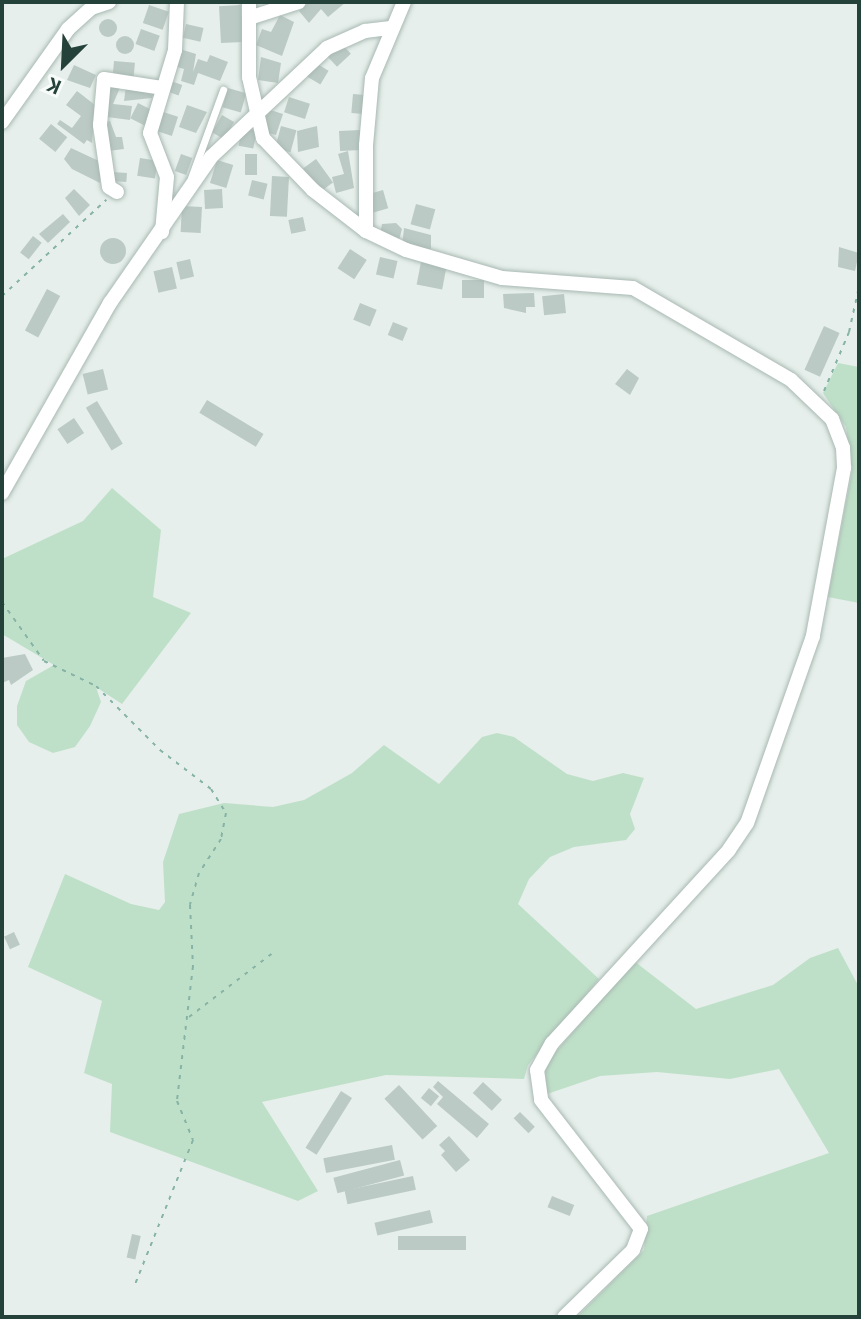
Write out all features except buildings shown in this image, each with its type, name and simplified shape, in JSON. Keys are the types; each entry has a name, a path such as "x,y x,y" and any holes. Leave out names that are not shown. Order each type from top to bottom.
{"street":[{"path":"2,122 68,29 91,8 109,2"},
{"path":"162,232 167,177 150,133 175,50 177,2"},
{"path":"249,2 255,111 272,151 340,214 366,231 406,250 502,278 633,288 769,366 819,403 840,432 844,468 813,636 757,803 729,850 552,1043 537,1070 541,1100 641,1229 633,1250 564,1317"},
{"path":"249,18 299,2"},
{"path":"366,231 371,91 391,28 404,2"},
{"path":"2,493 110,303 162,232 189,185 255,111 327,48 365,31 391,28"},
{"path":"117,192 109,187 100,125 104,79 163,88"}],"lane":[{"path":"189,185 223,90"}],"path":[{"path":"2,296 117,192"},
{"path":"819,403 849,332 859,287"},
{"path":"2,602 44,661 96,686 160,750 224,803 221,839 199,873 190,905 193,966 177,1101 193,1140 135,1284"},
{"path":"187,1019 274,952"}],"green space":[{"path":"838,363 859,367 859,603 828,597 852,471 846,427 823,393"},
{"path":"112,488 161,530 153,597 191,613 122,704 96,687 101,702 90,726 75,747 53,753 29,742 17,725 17,706 26,681 54,665 2,634 2,559 83,521"},
{"path":"497,733 514,737 567,774 593,781 623,773 644,778 630,814 635,829 626,840 574,847 550,857 529,879 518,904 599,979 528,1065 524,1079 386,1075 262,1102 318,1191 298,1201 110,1132 112,1084 84,1073 102,1001 28,967 65,874 131,904 159,910 165,902 163,862 179,814 224,803 273,807 304,800 352,773 384,745 439,784 482,737"},
{"path":"838,948 859,987 859,1317 577,1317 644,1250 647,1216 829,1153 779,1069 730,1079 657,1072 600,1076 547,1094 545,1069 553,1055 634,961 696,1009 773,985 810,958"}]}
